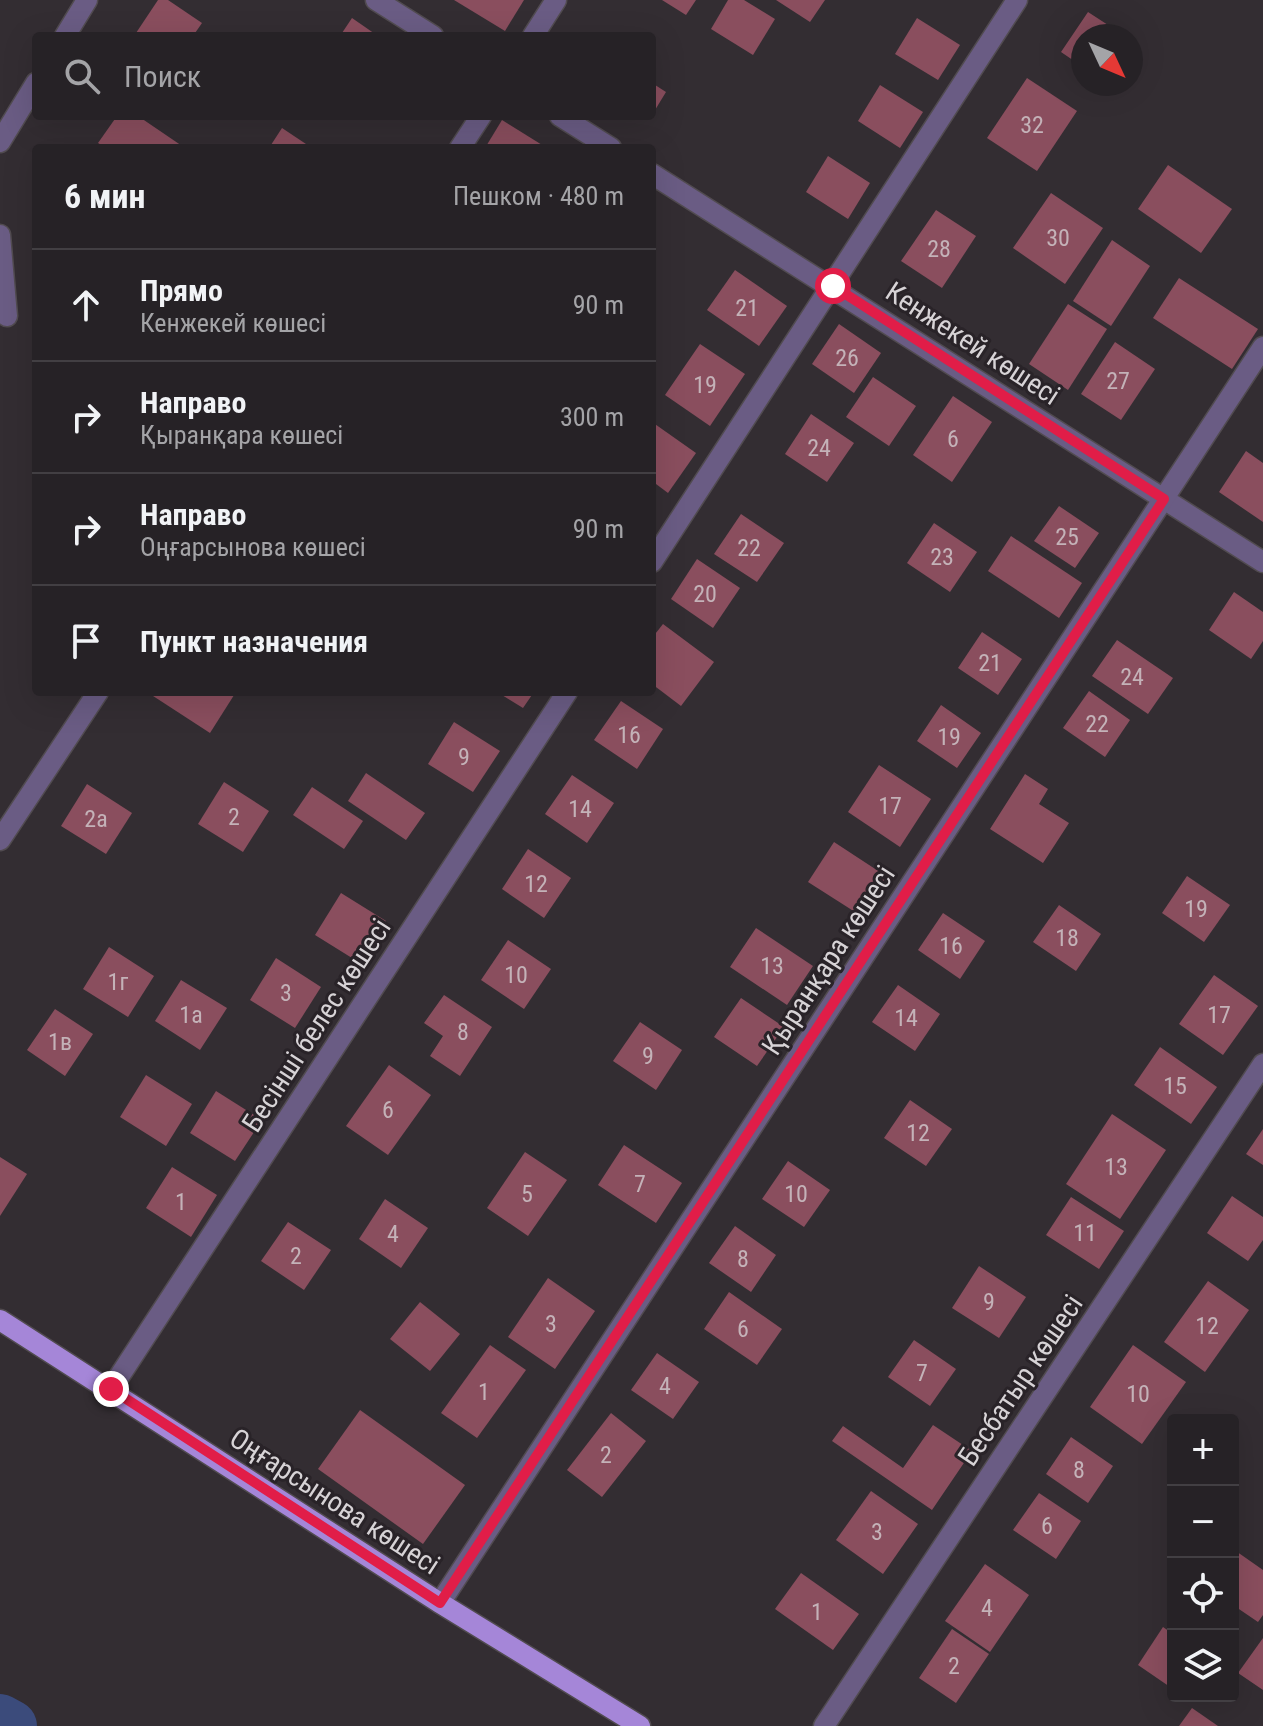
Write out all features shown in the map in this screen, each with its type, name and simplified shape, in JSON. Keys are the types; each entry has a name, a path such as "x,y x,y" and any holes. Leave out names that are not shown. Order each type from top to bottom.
{"main road":[{"name":"Оңғарсынова көшесі","path":"0,1320 440,1603 640,1726"}],"street":[{"path":"67,32 87,0"},
{"path":"376,0 427,32"},
{"path":"536,32 556,0"},
{"path":"656,556 1017,0"},
{"path":"0,142 32,90"},
{"path":"463,144 478,120"},
{"path":"566,120 605,144"},
{"name":"Кенжекей көшесі","path":"656,176 833,286 1263,562"},
{"path":"0,235 7,316"},
{"name":"Қыранқара көшесі","path":"440,1603 1263,347"},
{"path":"0,840 95,696"},
{"name":"Бесінші белес көшесі","path":"111,1389 564,696"},
{"name":"Бесбатыр көшесі","path":"824,1726 1263,1064"}],"building":[{"path":"158,0 168,0 202,23 196,32 137,32"},
{"path":"454,0 524,0 505,31"},
{"path":"662,0 696,0 686,15"},
{"path":"728,0 744,0 775,19 753,55 711,29"},
{"path":"776,0 825,0 810,22"},
{"path":"1088,12 1106,24 1080,24"},
{"path":"352,18 372,32 343,32"},
{"path":"917,18 960,45 938,80 895,54"},
{"path":"1071,37 1071,59 1061,52"},
{"path":"1027,78 1077,111 1037,171 987,138"},
{"path":"880,85 923,112 900,148 858,121"},
{"path":"656,86 666,92 656,108"},
{"path":"114,120 144,120 179,144 100,144"},
{"path":"502,120 541,144 487,144"},
{"path":"282,128 306,144 272,144"},
{"path":"828,156 870,183 848,219 806,192"},
{"path":"1168,165 1232,209 1201,253 1138,209"},
{"path":"1051,193 1103,228 1065,284 1013,248"},
{"path":"936,210 976,236 942,288 901,261"},
{"path":"1112,240 1150,266 1111,326 1073,301"},
{"path":"735,270 787,306 759,346 707,310"},
{"path":"1179,278 1258,329 1232,369 1153,318"},
{"path":"1068,304 1107,329 1068,390 1029,364"},
{"path":"839,324 881,353 854,393 812,364"},
{"path":"1115,342 1155,369 1121,420 1081,394"},
{"path":"700,344 745,374 710,426 665,395"},
{"path":"873,377 916,406 889,446 846,417"},
{"path":"953,396 992,422 952,482 913,455"},
{"path":"811,414 854,443 827,482 785,454"},
{"path":"656,425 696,453 668,493 656,484"},
{"path":"1246,451 1263,463 1263,522 1219,492"},
{"path":"1059,506 1099,533 1075,568 1034,541"},
{"path":"741,514 784,543 757,582 714,554"},
{"path":"934,523 977,552 950,592 907,563"},
{"path":"1011,536 1082,583 1059,618 988,571"},
{"path":"697,559 740,588 713,628 671,599"},
{"path":"1234,592 1263,612 1263,641 1251,659 1209,630"},
{"path":"663,624 714,662 681,706 656,687 656,633"},
{"path":"982,632 1022,659 998,695 958,668"},
{"path":"1117,640 1173,678 1148,714 1092,676"},
{"path":"1089,691 1130,720 1105,757 1063,728"},
{"path":"153,696 233,696 210,733"},
{"path":"504,696 531,696 523,708"},
{"path":"621,701 663,729 637,769 594,740"},
{"path":"941,705 981,733 957,768 917,741"},
{"path":"454,722 500,751 473,792 428,764"},
{"path":"879,765 931,799 900,847 848,812"},
{"path":"366,773 425,813 406,840 348,801"},
{"path":"1025,774 1048,789 1039,804 1069,823 1043,863 990,829"},
{"path":"572,775 614,803 587,843 545,814"},
{"path":"224,782 269,811 243,852 198,824"},
{"path":"87,784 132,813 106,854 61,826"},
{"path":"312,787 363,821 344,849 293,815"},
{"path":"834,842 892,880 866,919 808,882"},
{"path":"528,849 571,878 544,918 502,889"},
{"path":"1187,876 1230,905 1204,942 1162,913"},
{"path":"341,893 386,921 360,963 315,935"},
{"path":"1059,905 1101,934 1076,971 1033,942"},
{"path":"943,913 985,941 960,979 918,950"},
{"path":"756,928 813,966 787,1005 730,967"},
{"path":"508,940 551,969 524,1009 481,980"},
{"path":"109,947 154,976 128,1017 83,989"},
{"path":"276,958 321,987 295,1028 250,1000"},
{"path":"1214,975 1258,1006 1223,1055 1179,1024"},
{"path":"181,980 227,1008 200,1050 155,1021"},
{"path":"898,985 940,1014 915,1051 872,1022"},
{"path":"444,995 492,1027 460,1076 430,1056 443,1036 424,1023"},
{"path":"741,998 784,1027 757,1066 714,1037"},
{"path":"55,1009 93,1034 65,1076 27,1050"},
{"path":"640,1022 682,1050 656,1090 613,1061"},
{"path":"1160,1047 1217,1087 1191,1124 1134,1085"},
{"path":"389,1065 431,1095 388,1155 346,1126"},
{"path":"146,1075 192,1104 166,1146 120,1117"},
{"path":"216,1091 262,1120 235,1161 190,1133"},
{"path":"910,1100 952,1129 926,1166 884,1138"},
{"path":"1112,1114 1166,1150 1120,1219 1066,1184"},
{"path":"1263,1129 1263,1165 1246,1154"},
{"path":"624,1145 682,1183 656,1223 598,1185"},
{"path":"525,1152 567,1180 528,1236 487,1208"},
{"path":"0,1157 27,1174 0,1216"},
{"path":"788,1161 830,1190 804,1227 762,1199"},
{"path":"172,1167 217,1195 191,1237 146,1208"},
{"path":"1232,1196 1263,1217 1263,1240 1248,1261 1207,1233"},
{"path":"1071,1197 1124,1231 1099,1269 1046,1235"},
{"path":"385,1199 428,1228 401,1268 359,1239"},
{"path":"288,1222 331,1250 304,1290 261,1261"},
{"path":"735,1226 776,1255 751,1292 709,1263"},
{"path":"979,1266 1026,1297 999,1338 952,1308"},
{"path":"548,1278 595,1311 555,1369 508,1337"},
{"path":"1208,1281 1249,1310 1205,1372 1164,1342"},
{"path":"729,1292 782,1329 757,1365 704,1329"},
{"path":"420,1302 460,1334 430,1371 390,1339"},
{"path":"914,1340 956,1369 930,1406 888,1377"},
{"path":"490,1345 526,1370 477,1438 441,1413"},
{"path":"1133,1345 1186,1382 1142,1444 1090,1407"},
{"path":"657,1353 699,1382 673,1419 631,1390"},
{"path":"360,1410 465,1485 423,1544 318,1469"},
{"path":"611,1413 646,1441 602,1497 567,1470"},
{"path":"933,1425 972,1451 932,1510 832,1441 843,1426 903,1468"},
{"path":"1071,1437 1113,1466 1088,1503 1046,1474"},
{"path":"871,1491 918,1524 883,1574 836,1540"},
{"path":"1039,1493 1081,1521 1056,1559 1013,1530"},
{"path":"1239,1553 1263,1570 1263,1615 1258,1622 1239,1609"},
{"path":"985,1564 1029,1595 990,1652 945,1621"},
{"path":"801,1573 859,1614 833,1650 775,1609"},
{"path":"1163,1627 1167,1630 1167,1685 1138,1665"},
{"path":"952,1629 989,1654 956,1703 919,1678"},
{"path":"1263,1638 1263,1690 1239,1672"},
{"path":"1192,1708 1218,1726 1179,1726"}],"waterway":[{"path":"0,1720 11,1726"}],"route":[{"path":"111,1389 440,1603 1164,499 833,286"}]}
